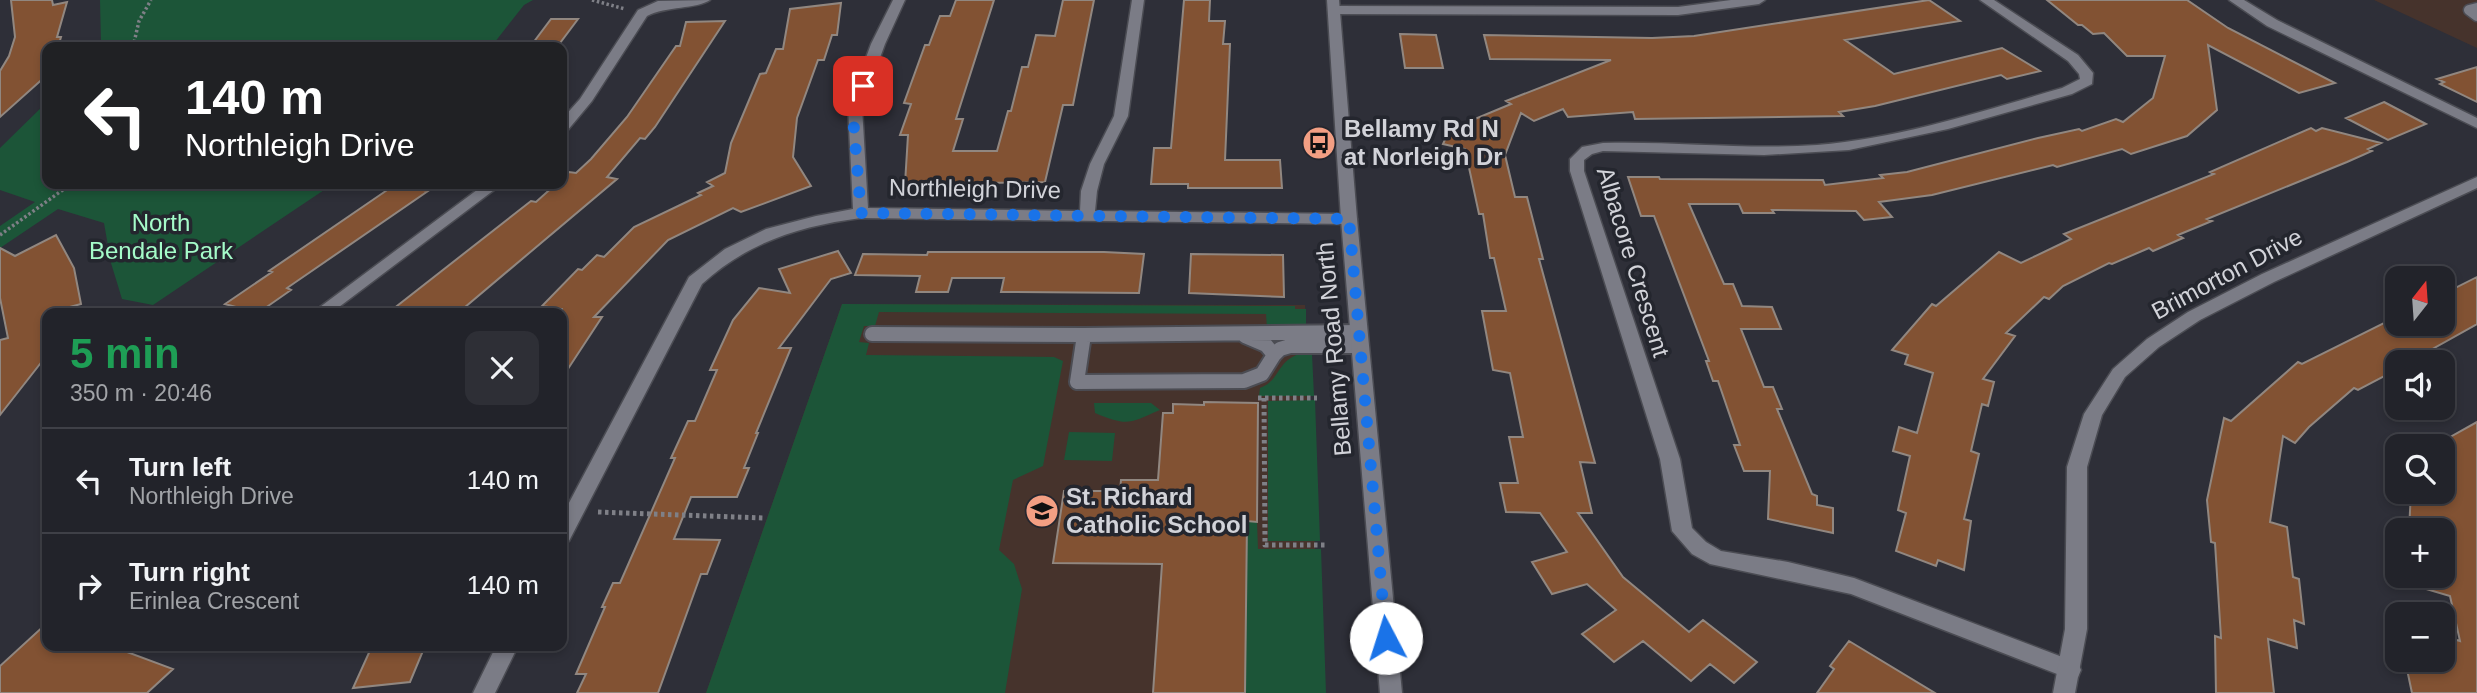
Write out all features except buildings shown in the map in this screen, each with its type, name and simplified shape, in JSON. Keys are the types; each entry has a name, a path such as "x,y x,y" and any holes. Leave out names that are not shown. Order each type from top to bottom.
{"street":[{"path":"567,122 585,101 642,13 658,5 704,0"},
{"path":"861,213 855,107 878,44 899,0"},
{"path":"1087,217 1089,191 1097,164 1121,116 1138,0"},
{"path":"1333,5 1668,11 1759,0"},
{"name":"Albacore Crescent","path":"1986,0 2073,58 2085,73 2087,81 2067,91 1903,136 1866,143 1783,150 1604,147 1587,150 1577,159 1577,171 1670,460 1682,531 1699,548 1717,558 1788,570 1854,586 2070,670"},
{"path":"2235,0 2272,23 2477,124"},
{"name":"Bellamy Road North","path":"1333,5 1359,339 1391,693"},
{"name":"Brimorton Drive","path":"2064,693 2076,629 2077,467 2093,414 2119,373 2153,343 2194,316 2268,278 2477,182"},
{"path":"327,308 487,189"},
{"name":"Northleigh Drive","path":"567,525 682,303 702,274 731,251 759,237 796,224 861,213 1349,219"},
{"path":"484,693 505,651"}],"lane":[{"path":"2477,8 2469,10 2477,16"},
{"path":"872,334 1242,334 1359,339"},
{"path":"1242,334 1261,341 1270,347 1274,355"},
{"path":"1084,335 1077,382 1244,381 1262,374 1280,349 1359,339"}],"path":[{"path":"134,42 139,21 151,0"},
{"path":"592,0 642,13"},
{"path":"0,235 64,189"},
{"path":"1264,398 1265,545 1325,545"},
{"path":"575,511 765,518"}],"shaded area":[{"path":"2374,0 2477,0 2477,48"},
{"name":"St. Richard Catholic School","path":"842,304 1305,305 1321,693 706,693"}],"green space":[{"path":"100,0 533,0 524,5 495,42 101,42"},
{"name":"North Bendale Park","path":"42,107 42,189 326,189 153,305 122,299 111,263 104,223 58,209 0,248 0,226 35,202 0,190 0,148"},
{"path":"842,304 1295,306 1295,309 1306,309 1306,328 1267,328 1266,314 879,312 875,326 864,326 859,342 869,343 866,355 1054,357 1063,361 1043,466 1013,480 999,550 1014,564 1022,589 1005,693 706,693"},
{"path":"1299,354 1312,354 1314,396 1259,396 1260,388 1271,381 1286,362"},
{"path":"1315,400 1320,541 1268,541 1268,401"},
{"path":"1094,403 1151,403 1160,410 1129,422 1122,422 1095,413"},
{"path":"1069,432 1115,433 1112,461 1064,460"},
{"path":"1243,521 1257,522 1258,549 1321,549 1326,693 1245,693 1247,550"}],"place":[{"name":"Bellamy Rd N at Norleigh Dr","path":"1319,143"},
{"name":"St. Richard Catholic School","path":"1042,511"}],"route":[{"path":"863,86 853,117 861,213 926,216 1349,219 1386,638"}]}
